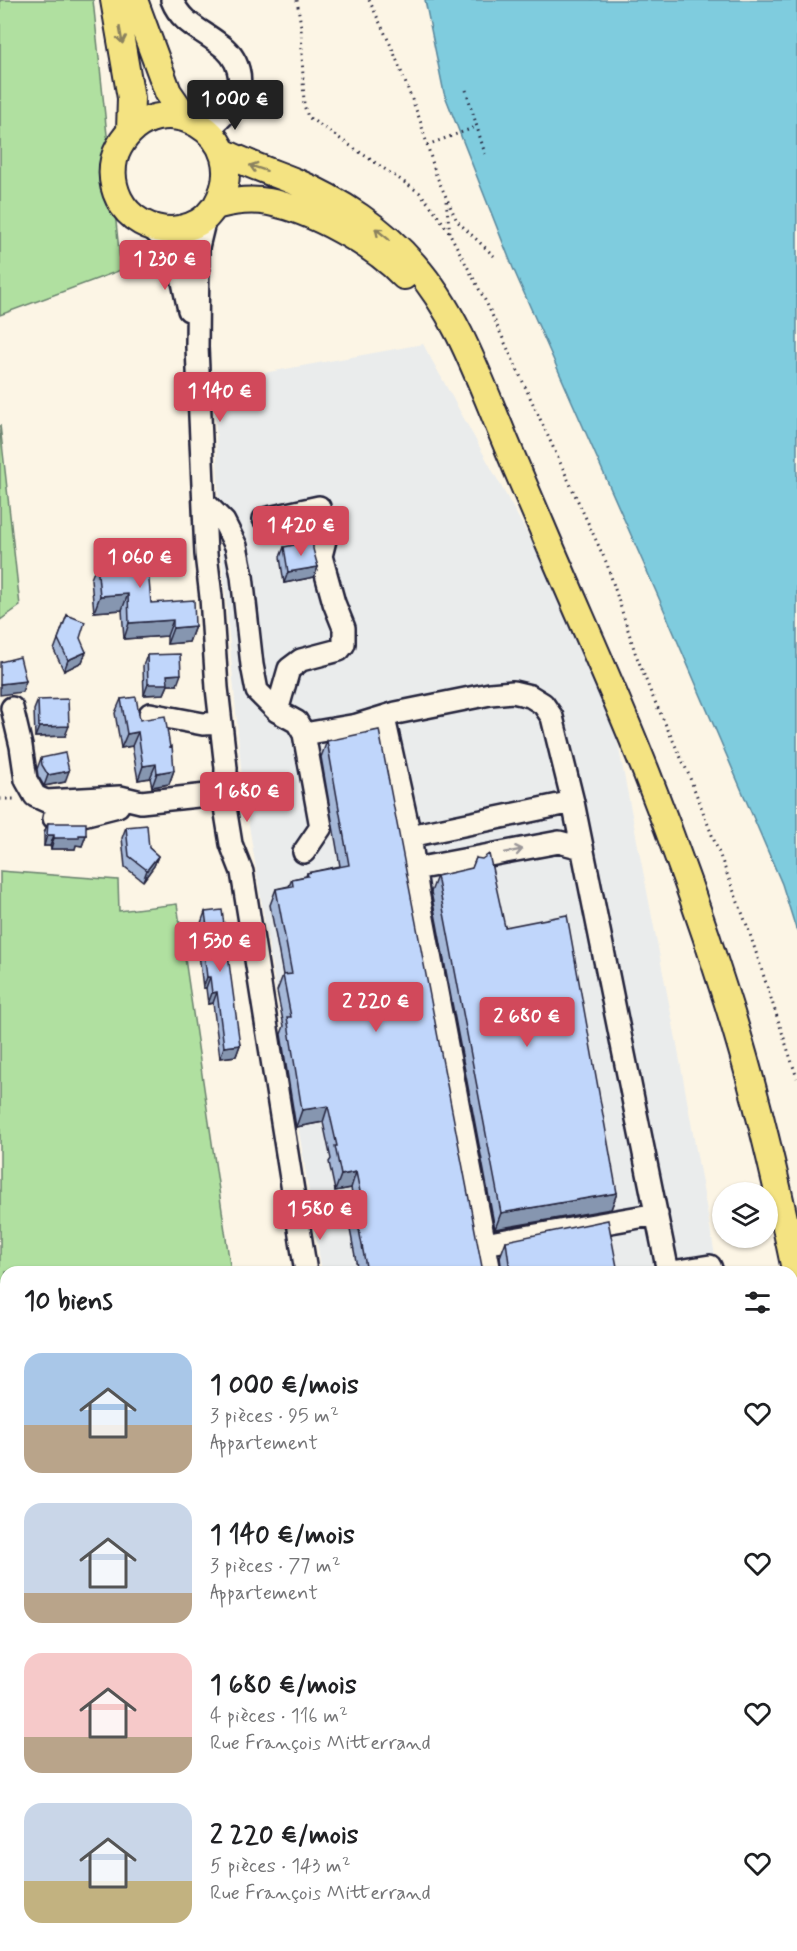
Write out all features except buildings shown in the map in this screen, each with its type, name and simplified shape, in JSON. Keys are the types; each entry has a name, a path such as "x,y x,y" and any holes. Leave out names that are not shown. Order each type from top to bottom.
{"main road":[{"path":"114,0 131,98 130,130"},
{"path":"134,0 168,92 219,144 223,152 227,179 222,196 211,212"},
{"path":"197,124 169,116 156,117 130,130 117,150 113,178 116,192 135,218 150,226 175,230 191,226 211,212 246,201 269,202 319,219 364,243 400,272 466,348"},
{"path":"223,152 248,165 294,181 335,201 386,237 413,263 436,294 466,348 608,679 675,847 725,994 754,1092 777,1182 794,1266"}],"street":[{"path":"172,0 184,20 230,52 237,64 240,77 233,105 197,124"},
{"path":"211,212 198,247 196,347 206,554 226,768 225,807 231,844 242,872 305,1266"},
{"path":"150,226 167,243 179,263 196,347"},
{"path":"204,502 224,522 236,546 242,576 252,665 258,691 277,711 297,722 304,734 321,827 304,852"},
{"path":"264,519 319,507 326,536 321,556 345,637 344,644 339,650 301,660 289,669 277,711"},
{"path":"304,734 357,725 402,712 490,694 513,692 530,696 543,704 552,717 573,802 669,1266"},
{"path":"12,708 26,780 35,796 46,801 120,797 141,802 226,793"},
{"path":"150,714 203,724 221,723"},
{"path":"384,718 410,836 489,1266"},
{"path":"54,818 95,813 131,800"},
{"path":"410,836 573,802"},
{"path":"415,869 559,842 582,848"},
{"path":"484,1244 657,1214"}],"path":[{"path":"297,0 301,26 304,105 308,117 420,193 450,234 492,314 607,564 635,652 688,773 748,928 797,1078"},
{"path":"369,0 392,48 436,175 457,221 494,256"},
{"path":"465,90 485,154"},
{"path":"427,145 476,127"},
{"path":"446,196 450,234"}],"shaded area":[{"path":"423,344 550,575 610,703 676,1039 717,1266 321,1266 243,789 220,534 214,382"}],"green space":[{"path":"0,0 93,0 121,270 0,315"},
{"path":"0,425 20,606 0,620"},
{"path":"0,871 118,880 119,911 177,904 230,1266 0,1266"}],"water":[{"path":"425,0 797,0 797,932 782,884 513,268 444,93"}]}
